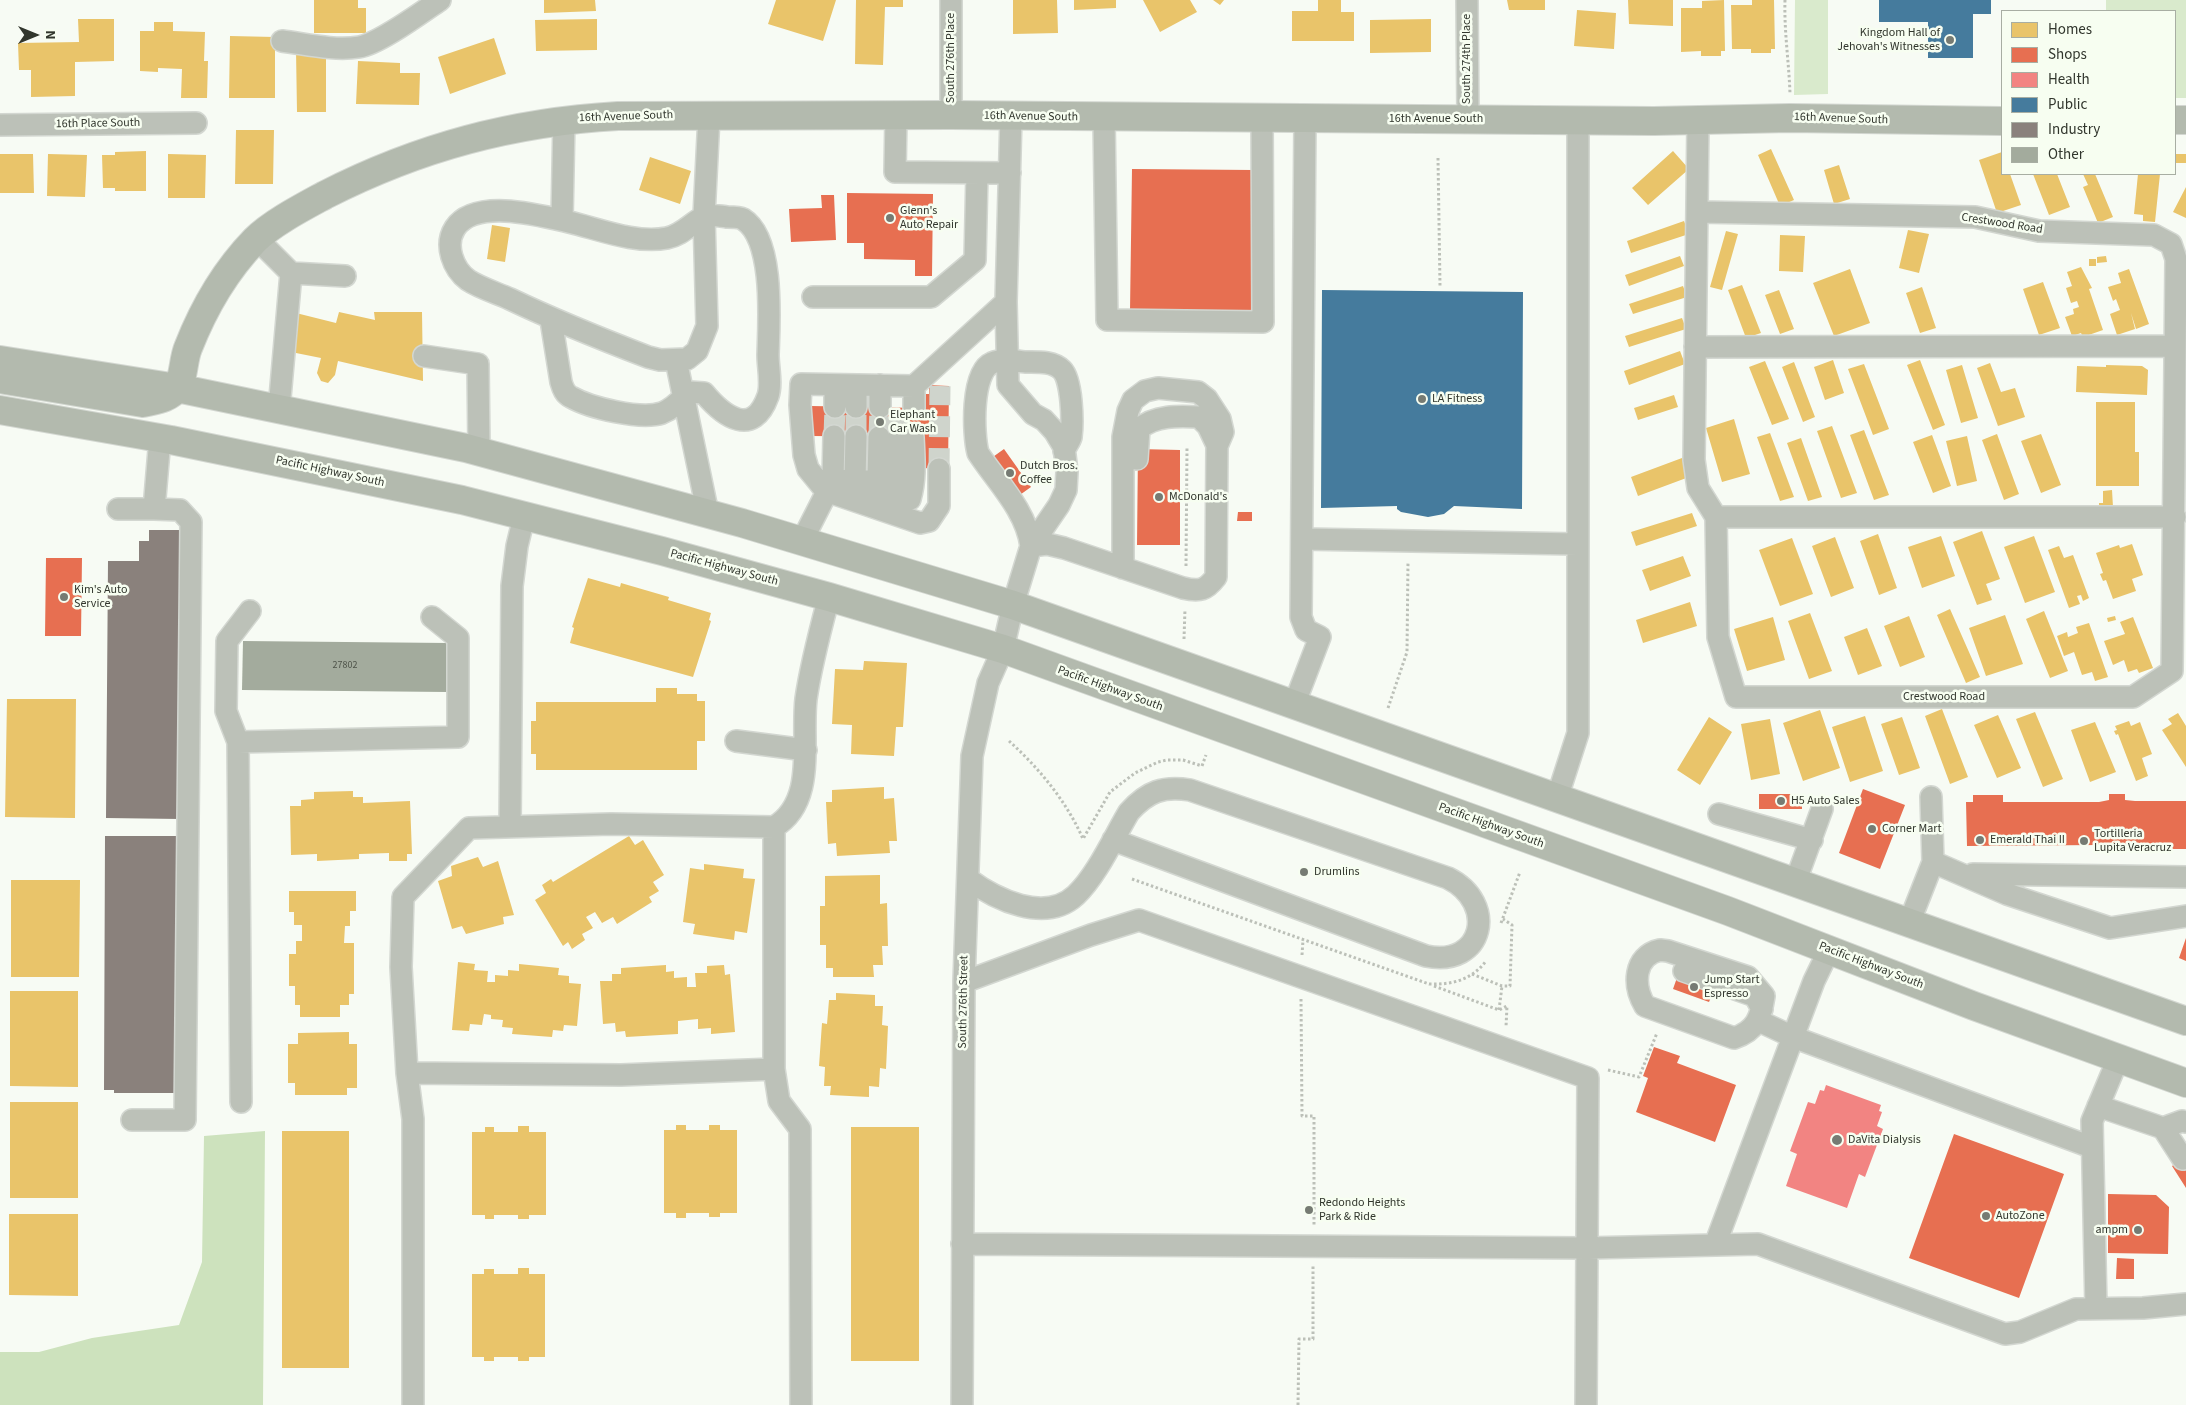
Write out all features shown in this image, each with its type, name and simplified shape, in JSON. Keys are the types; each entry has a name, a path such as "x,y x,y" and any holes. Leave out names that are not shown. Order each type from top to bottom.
{"main road":[{"name":"16th Avenue South","path":"177,388 186,350 205,306 224,275 256,238 306,206 349,183 437,149 501,130 564,119 618,116 950,115 1262,119 1698,120 1790,118 2001,121"},
{"path":"0,360 177,388 479,451 802,541 1013,605 2186,1021"},
{"path":"0,380 143,403 165,398 177,388"},
{"name":"Pacific Highway South","path":"0,410 160,438 447,496 662,551 829,597 1003,649 1719,908 2186,1083"}],"street":[{"path":"282,40 330,47 360,47 399,28 440,0"},
{"name":"South 276th Place","path":"950,0 950,115"},
{"name":"South 274th Place","path":"1467,0 1468,119"},
{"path":"705,261 691,248 639,239 562,220 500,211 475,213 464,218 455,228 450,239 450,251 457,266 468,280 551,320 648,357 676,360 687,359 697,351 703,341 707,326 704,216 708,116"},
{"path":"896,116 895,172 1010,173"},
{"path":"1011,116 1006,302 1008,385 1034,414 1044,420 1055,432 1064,451 1067,472 1066,490 1059,505 1031,546"},
{"path":"1104,118 1107,320 1263,322 1262,119"},
{"path":"562,220 564,119"},
{"path":"1294,705 1320,637 1306,630 1301,616 1305,119"},
{"path":"1557,798 1578,733 1578,120"},
{"path":"1698,120 1694,460 1698,488 1716,517 2175,517"},
{"name":"16th Place South","path":"0,125 196,123"},
{"path":"813,297 931,298 975,260 977,173"},
{"name":"Crestwood Road","path":"1698,212 1975,217 2040,231 2154,234 2172,244 2176,259 2175,346 2180,478 2175,517 2172,671 2133,697 1736,697 1718,637 1716,517"},
{"path":"551,320 564,391 587,405 649,415 670,409 689,392 704,393 715,407 733,418 744,422 756,417 769,394 768,282 759,241 751,226 742,218 704,216 681,233 666,238 639,239"},
{"path":"256,238 291,273 345,276"},
{"path":"279,409 291,273"},
{"path":"939,468 939,506 929,521 920,523 872,507 826,484 808,469 804,455 800,405 801,384 898,385 938,362 1006,302"},
{"path":"1695,348 2175,346"},
{"path":"424,356 478,364 479,451"},
{"path":"676,360 708,514"},
{"path":"1031,546 1024,520 978,453 975,442 977,385 980,374 993,363 1007,361 1050,363 1062,370 1070,387 1071,403 1071,438 1064,451"},
{"path":"938,362 940,386"},
{"path":"827,407 828,384"},
{"path":"856,385 856,407"},
{"path":"898,385 898,408 898,385"},
{"path":"1031,546 1047,544 1064,548 1197,592 1208,588 1216,577 1218,446 1223,432 1220,419 1208,399 1198,392 1158,388 1145,391 1134,400 1128,411 1123,437 1128,569"},
{"path":"1128,569 1139,429 1146,423 1165,418 1198,417 1205,422 1218,446"},
{"path":"802,541 826,484 827,436"},
{"path":"855,481 856,436"},
{"path":"897,437 914,473 910,499 889,501 826,484 855,481 898,482 897,437"},
{"path":"154,509 160,438"},
{"path":"118,509 180,510 191,522 185,1120 132,1120"},
{"path":"510,827 512,586 517,546 524,516"},
{"path":"1302,540 1577,544"},
{"name":"South 276th Street","path":"962,1405 964,982 972,756 988,683 1003,649 1013,605 1031,546"},
{"path":"413,1405 413,1118 407,1073 401,968 403,897 469,828 611,824 774,827 793,812 802,782 806,750 806,700 814,651 829,597"},
{"path":"241,1102 238,742 226,711 227,641 250,611"},
{"path":"238,742 458,737 458,638 432,616"},
{"path":"736,741 806,750"},
{"path":"968,879 983,890 1009,903 1045,907 1058,905 1075,896 1082,889 1129,812 1152,791 1174,788 1190,790 1448,878 1459,884 1474,900 1480,919 1478,930 1475,940 1462,952 1446,957 1426,956 1113,840"},
{"path":"1909,923 1933,862 1931,798"},
{"path":"1795,883 1822,809"},
{"path":"1719,814 1812,840"},
{"path":"774,827 774,1068 779,1101 800,1129 801,1405"},
{"path":"1933,862 2007,894 2110,928 2186,916"},
{"path":"1958,874 2186,877"},
{"path":"964,982 1092,935 1139,920 1588,1078 1586,1405"},
{"path":"1715,1245 1793,1037 1829,950"},
{"path":"1760,1015 1743,1035 1734,1038 1664,1014 1652,1005 1645,994 1644,972 1659,963 1755,996 1760,1015 1793,1037 2091,1147"},
{"path":"2096,1308 2091,1147 2092,1121 2118,1059"},
{"path":"407,1073 621,1075 774,1068"},
{"path":"2098,1106 2186,1135"},
{"path":"2162,1128 2182,1121 2186,1122"},
{"path":"2162,1128 2186,1129"},
{"path":"2162,1128 2183,1140 2184,1152"},
{"path":"962,1244 1588,1248 1758,1244 2005,1334 2020,1332 2076,1309 2143,1308 2186,1304"}],"path":[{"path":"1785,0 1784,26 1789,59 1790,118"},
{"path":"1438,158 1440,286"},
{"path":"1184,639 1187,448"},
{"path":"1388,708 1407,652 1408,542"},
{"path":"1009,741 1026,756 1072,816 1082,839 1102,803 1121,782 1158,762 1183,760 1202,766 1206,755"},
{"path":"1472,974 1502,986 1510,986 1512,925 1503,920"},
{"path":"1298,1405 1298,1339 1313,1339 1314,1116 1302,1116 1301,977 1303,940"},
{"path":"1429,984 1498,1010 1507,1006 1506,1030"},
{"path":"1498,1010 1502,986"},
{"path":"1602,1069 1639,1077 1664,1014"}],"green space":[{"path":"1795,0 1828,0 1828,94 1794,95"},
{"path":"2106,0 2186,0 2186,98 2176,98 2176,10 2106,10"},
{"path":"265,1131 263,1405 0,1405 0,1352 39,1352 92,1338 179,1325 202,1262 204,1136"}],"building: Homes":[{"path":"314,0 358,0 358,8 366,8 366,33 314,33"},
{"path":"544,0 595,0 596,11 544,13"},
{"path":"776,0 836,0 823,41 768,24"},
{"path":"856,0 903,0 903,7 885,7 883,65 855,64"},
{"path":"1013,0 1057,0 1058,33 1013,34"},
{"path":"1074,0 1116,0 1116,8 1074,10"},
{"path":"1143,0 1190,0 1197,12 1160,32"},
{"path":"1213,0 1224,0 1220,5"},
{"path":"1318,0 1341,0 1341,12 1354,12 1354,41 1292,41 1292,11 1318,11"},
{"path":"1507,0 1545,0 1545,10 1509,10"},
{"path":"1628,0 1673,0 1673,26 1629,24"},
{"path":"1724,0 1725,51 1721,51 1721,56 1701,56 1701,51 1681,52 1681,8 1702,8 1702,1"},
{"path":"1752,0 1774,0 1775,49 1771,49 1771,53 1751,53 1751,49 1732,49 1731,5 1752,5"},
{"path":"1577,10 1616,13 1614,49 1574,46"},
{"path":"78,19 114,19 114,61 75,62 75,96 31,97 31,70 19,70 18,43 79,42"},
{"path":"597,19 597,50 536,51 535,20"},
{"path":"1431,19 1431,52 1370,53 1370,20"},
{"path":"154,22 173,22 173,31 205,32 204,61 208,61 207,98 181,98 182,69 158,68 158,72 140,71 140,31 154,31"},
{"path":"230,36 275,37 275,98 229,98"},
{"path":"494,38 506,74 450,94 438,57"},
{"path":"296,50 326,50 326,112 297,112"},
{"path":"358,61 400,63 400,73 420,73 419,105 356,104"},
{"path":"236,130 274,130 273,184 235,184"},
{"path":"1771,149 1794,200 1780,206 1758,155"},
{"path":"146,151 146,191 115,191 115,188 103,188 102,155 115,155 115,152"},
{"path":"1673,151 1689,169 1648,205 1632,188"},
{"path":"2001,152 2001,175 2010,175 2021,205 1997,213 1979,160"},
{"path":"0,154 33,154 34,193 0,193"},
{"path":"48,154 87,155 85,197 47,196"},
{"path":"168,154 206,155 205,198 168,198"},
{"path":"2176,154 2186,154 2186,163 2176,163"},
{"path":"650,157 691,171 680,204 639,190"},
{"path":"1839,165 1850,199 1834,204 1824,170"},
{"path":"2033,175 2057,175 2070,207 2049,215"},
{"path":"2083,175 2095,175 2113,217 2098,223 2083,187 2088,185"},
{"path":"2138,175 2160,175 2155,222 2143,221 2143,215 2134,214"},
{"path":"2186,187 2186,218 2173,212"},
{"path":"1684,221 1689,234 1631,253 1627,241"},
{"path":"492,225 510,228 505,262 487,259"},
{"path":"1908,230 1929,234 1919,273 1899,268"},
{"path":"1726,231 1738,234 1722,290 1710,287"},
{"path":"1780,235 1805,236 1803,272 1779,271"},
{"path":"1680,256 1684,266 1629,286 1625,275"},
{"path":"2106,256 2107,262 2097,263 2097,257"},
{"path":"2089,259 2096,259 2096,266 2089,266"},
{"path":"2081,267 2092,288 2089,289 2103,330 2083,337 2081,333 2072,336 2065,317 2074,314 2073,309 2079,307 2077,301 2071,303 2066,288 2072,286 2067,272"},
{"path":"1850,269 1870,323 1834,336 1813,283"},
{"path":"2129,269 2149,324 2136,329 2131,313 2135,329 2117,335 2110,314 2120,310 2116,299 2113,301 2108,287 2121,283 2118,273"},
{"path":"2043,282 2060,328 2039,335 2023,289"},
{"path":"1742,285 1761,333 1746,338 1728,290"},
{"path":"1683,286 1687,297 1633,314 1629,304"},
{"path":"1922,287 1936,328 1920,333 1906,293"},
{"path":"1779,290 1794,329 1780,334 1765,295"},
{"path":"339,312 375,320 374,312 422,312 423,381 338,361 335,375 328,383 321,381 317,373 321,358 296,353 296,313 336,323"},
{"path":"1682,318 1686,329 1629,347 1625,336"},
{"path":"1680,351 1685,364 1629,385 1624,371"},
{"path":"1833,360 1844,393 1825,400 1814,367"},
{"path":"1920,360 1945,425 1933,430 1907,365"},
{"path":"1765,361 1789,419 1772,425 1749,367"},
{"path":"1794,362 1815,417 1803,422 1782,367"},
{"path":"1990,363 2001,392 2015,388 2025,417 1998,426 1977,368"},
{"path":"1864,364 1889,429 1873,435 1848,369"},
{"path":"1962,365 1978,418 1961,423 1946,370"},
{"path":"2106,365 2142,366 2148,370 2147,395 2076,392 2077,366 2106,367"},
{"path":"1674,395 1678,407 1638,420 1634,408"},
{"path":"2096,402 2135,402 2135,452 2139,452 2139,486 2096,486"},
{"path":"1734,419 1750,474 1722,482 1706,428"},
{"path":"1832,426 1857,493 1841,498 1817,431"},
{"path":"1864,430 1889,495 1874,500 1850,435"},
{"path":"1770,433 1794,497 1780,501 1757,437"},
{"path":"1997,434 2019,494 2004,500 1982,440"},
{"path":"2041,434 2061,485 2041,493 2021,441"},
{"path":"1932,435 1951,486 1933,493 1913,442"},
{"path":"1967,436 1977,481 1957,486 1946,441"},
{"path":"1801,438 1822,497 1808,501 1787,443"},
{"path":"1682,458 1689,477 1638,496 1631,477"},
{"path":"2112,490 2113,507 2099,507 2099,503 2103,503 2103,491"},
{"path":"1692,513 1697,526 1636,546 1631,532"},
{"path":"1982,531 2000,579 1986,584 1992,600 1977,605 1953,542"},
{"path":"1878,534 1897,588 1879,595 1860,541"},
{"path":"1941,536 1955,576 1922,588 1908,547"},
{"path":"2034,536 2055,592 2025,603 2004,547"},
{"path":"1835,537 1854,588 1831,597 1812,546"},
{"path":"1792,538 1813,594 1780,606 1759,550"},
{"path":"2132,544 2143,575 2132,579 2136,591 2113,599 2106,580 2103,581 2100,574 2103,573 2096,553 2119,545 2120,548"},
{"path":"2059,546 2064,558 2073,555 2089,598 2083,601 2081,595 2077,596 2080,604 2069,608 2048,550"},
{"path":"1683,556 1691,576 1650,591 1642,570"},
{"path":"588,578 620,587 621,583 669,597 668,600 711,613 709,620 711,621 693,677 570,643 574,628 572,627"},
{"path":"1690,602 1697,626 1643,643 1636,620"},
{"path":"1950,609 1980,677 1966,683 1937,615"},
{"path":"2044,611 2068,671 2050,678 2026,619"},
{"path":"1810,613 1832,671 1809,679 1788,621"},
{"path":"2005,615 2023,664 1986,676 1969,628"},
{"path":"1909,616 1925,657 1900,667 1884,626"},
{"path":"2115,616 2116,620 2108,622 2107,618"},
{"path":"1773,617 1785,660 1747,671 1734,629"},
{"path":"2133,617 2153,668 2139,673 2137,669 2128,672 2124,660 2113,665 2104,641 2125,634 2120,622"},
{"path":"2089,623 2108,677 2095,681 2092,672 2082,675 2074,652 2064,656 2057,636 2067,632 2068,637 2078,633 2076,627"},
{"path":"1867,628 1882,666 1858,675 1844,637"},
{"path":"864,661 907,663 903,727 896,727 894,756 851,754 852,725 832,724 835,669 863,670"},
{"path":"656,688 677,688 677,694 697,694 697,701 705,701 705,741 697,741 697,770 536,770 536,754 531,754 531,721 536,721 536,702 656,702"},
{"path":"7,699 76,699 75,818 5,817"},
{"path":"1942,709 1968,777 1950,784 1925,716"},
{"path":"1820,710 1840,768 1803,781 1783,723"},
{"path":"2035,712 2063,779 2043,787 2016,719"},
{"path":"2178,713 2186,726 2186,767 2162,730 2172,724 2168,719"},
{"path":"1998,715 2021,768 1997,778 1974,725"},
{"path":"1865,716 1883,771 1850,782 1832,727"},
{"path":"1709,717 1732,732 1700,785 1677,770"},
{"path":"1902,717 1920,768 1899,775 1881,724"},
{"path":"1770,719 1780,774 1751,780 1741,724"},
{"path":"2129,721 2131,726 2140,722 2152,754 2142,758 2148,776 2136,781 2118,734 2116,735 2114,731 2117,730 2115,726"},
{"path":"2095,722 2116,772 2090,782 2071,730"},
{"path":"884,787 884,799 894,798 897,841 889,841 890,853 837,856 836,843 828,844 826,802 832,802 832,790"},
{"path":"353,791 353,797 363,797 363,803 410,801 412,854 407,854 407,861 389,861 389,853 359,854 359,859 317,861 317,854 291,855 290,806 301,806 301,800 314,799 314,792"},
{"path":"629,836 635,845 643,840 664,875 653,882 659,891 649,897 652,902 617,924 613,917 602,923 595,912 586,917 593,928 582,934 585,940 572,949 568,942 563,946 535,900 546,893 542,885 551,879 553,882"},
{"path":"478,857 483,867 498,861 514,915 503,917 504,924 466,934 462,926 452,929 438,881 452,876 451,866"},
{"path":"704,864 744,869 743,878 755,879 747,933 735,931 734,940 693,934 695,924 683,922 690,868 704,870"},
{"path":"880,875 880,904 887,903 888,946 882,946 883,965 873,965 874,977 833,977 833,968 826,968 826,945 820,945 820,906 825,906 825,876"},
{"path":"11,880 80,880 79,977 11,977"},
{"path":"289,891 356,891 356,911 350,911 350,926 345,926 344,943 354,943 354,994 349,994 349,1005 340,1005 340,1017 300,1017 300,1005 295,1005 295,986 289,986 289,954 296,954 296,941 302,941 302,925 294,925 294,912 289,912"},
{"path":"458,962 475,964 474,970 488,971 487,982 495,982 495,975 508,976 508,970 519,971 519,964 559,968 558,975 569,976 569,983 581,984 577,1026 564,1025 563,1031 553,1030 552,1037 512,1034 513,1028 502,1027 503,1020 491,1019 491,1015 484,1014 482,1025 470,1024 469,1031 452,1030"},
{"path":"666,965 666,972 674,971 674,978 687,977 687,987 696,987 695,973 707,973 707,966 724,965 725,975 730,974 735,1032 711,1034 711,1028 698,1029 698,1019 678,1021 678,1034 626,1037 625,1031 616,1032 615,1023 603,1024 600,981 612,981 612,974 621,974 621,968"},
{"path":"10,991 78,991 78,1087 10,1086"},
{"path":"836,993 875,995 875,1006 883,1006 882,1025 888,1026 886,1069 880,1068 879,1087 869,1086 869,1097 830,1095 831,1086 824,1086 825,1067 819,1066 822,1023 827,1024 829,1000 836,1000"},
{"path":"349,1032 349,1044 357,1044 357,1088 347,1088 347,1095 295,1095 295,1083 288,1083 288,1044 298,1044 298,1033"},
{"path":"10,1102 78,1102 78,1198 10,1198"},
{"path":"676,1125 686,1125 686,1130 709,1130 709,1125 720,1125 720,1130 737,1130 737,1213 720,1213 720,1217 709,1217 709,1213 686,1213 686,1218 676,1218 676,1213 664,1213 664,1130 676,1130"},
{"path":"518,1126 529,1126 529,1132 546,1132 546,1215 529,1215 529,1219 518,1219 518,1215 494,1215 494,1219 485,1219 485,1215 472,1215 472,1132 485,1132 485,1127 494,1127 494,1132 518,1132"},
{"path":"851,1127 919,1127 919,1361 851,1361"},
{"path":"282,1131 349,1131 349,1368 282,1368"},
{"path":"9,1214 78,1214 78,1296 9,1295"},
{"path":"518,1268 529,1268 529,1274 545,1274 545,1357 529,1357 529,1361 518,1361 518,1357 494,1357 494,1361 484,1361 484,1357 472,1357 472,1274 484,1274 484,1269 494,1269 494,1274 518,1274"}],"building: Shops":[{"path":"1132,169 1253,170 1252,312 1130,311"},
{"name":"Glenn's Auto Repair","path":"847,193 933,194 932,276 915,276 915,260 864,259 864,243 847,243"},
{"path":"821,195 834,195 836,240 791,242 789,209 822,208"},
{"name":"Elephant Car Wash","path":"929,385 949,386 948,469 922,468 923,437 811,436 811,406 921,408 921,394 929,394"},
{"name":"Dutch Bros. Coffee","path":"1004,449 1031,487 1017,497 990,459"},
{"name":"McDonald's","path":"1138,449 1180,450 1180,545 1137,545"},
{"path":"1238,512 1252,512 1252,521 1237,521"},
{"name":"Kim's Auto Service","path":"46,558 82,558 81,636 45,636"},
{"name":"Corner Mart","path":"1863,789 1905,805 1880,869 1839,853"},
{"name":"H5 Auto Sales","path":"1759,794 1802,794 1802,809 1759,809"},
{"path":"2109,794 2125,794 2125,800 2135,801 2186,801 2186,849 2099,849 2099,845 1967,846 1966,802 1973,802 1973,795 2003,795 2003,802 2099,802 2109,800"},
{"path":"2186,938 2186,961 2179,958"},
{"name":"Jump Start Espresso","path":"1679,972 1716,985 1709,1002 1673,989"},
{"path":"1654,1047 1680,1056 1677,1063 1736,1085 1715,1142 1636,1112 1648,1078 1643,1076"},
{"name":"AutoZone","path":"1954,1134 2064,1174 2019,1298 1909,1258"},
{"path":"2186,1157 2186,1188 2172,1166"},
{"name":"ampm","path":"2108,1194 2156,1195 2169,1207 2168,1254 2108,1253"},
{"path":"2117,1258 2134,1259 2134,1279 2116,1279"}],"building: Health":[{"name":"DaVita Dialysis","path":"1826,1085 1881,1105 1879,1111 1882,1112 1877,1126 1883,1129 1865,1177 1859,1174 1847,1208 1786,1186 1797,1154 1790,1151 1808,1102 1815,1104 1820,1090 1824,1091"}],"building: Public":[{"name":"Kingdom Hall of Jehovah's Witnesses","path":"1879,0 1991,0 1991,14 1973,14 1973,58 1928,58 1928,22 1879,22"},
{"name":"LA Fitness","path":"1322,290 1523,292 1522,509 1454,506 1444,514 1428,517 1401,512 1397,509 1397,506 1321,508"}],"building: Industry":[{"path":"149,530 182,530 180,819 106,818 108,561 139,561 139,541 149,541"},
{"path":"105,836 179,836 177,1093 114,1093 114,1090 104,1090"}],"building: Other":[{"path":"243,641 448,643 447,692 242,690"}],"tunnel":[{"path":"939,469 940,386"},
{"path":"834,436 835,407"},
{"path":"856,407 856,436"},
{"path":"879,437 880,407"},
{"path":"899,437 900,408"}],"place":[{"name":"Kingdom Hall of Jehovah's Witnesses","path":"1950,40"},
{"name":"Glenn's Auto Repair","path":"890,218"},
{"name":"LA Fitness","path":"1422,399"},
{"name":"Elephant Car Wash","path":"880,422"},
{"name":"Dutch Bros. Coffee","path":"1010,473"},
{"name":"McDonald's","path":"1159,497"},
{"name":"Kim's Auto Service","path":"64,597"},
{"name":"H5 Auto Sales","path":"1781,801"},
{"name":"Corner Mart","path":"1872,829"},
{"name":"Emerald Thai II","path":"1980,840"},
{"name":"Tortilleria Lupita Veracruz","path":"2084,841"},
{"name":"Drumlins","path":"1304,872"},
{"name":"Jump Start Espresso","path":"1694,987"},
{"name":"DaVita Dialysis","path":"1837,1140"},
{"name":"Redondo Heights Park & Ride","path":"1309,1210"},
{"name":"AutoZone","path":"1986,1216"},
{"name":"ampm","path":"2138,1230"}]}
